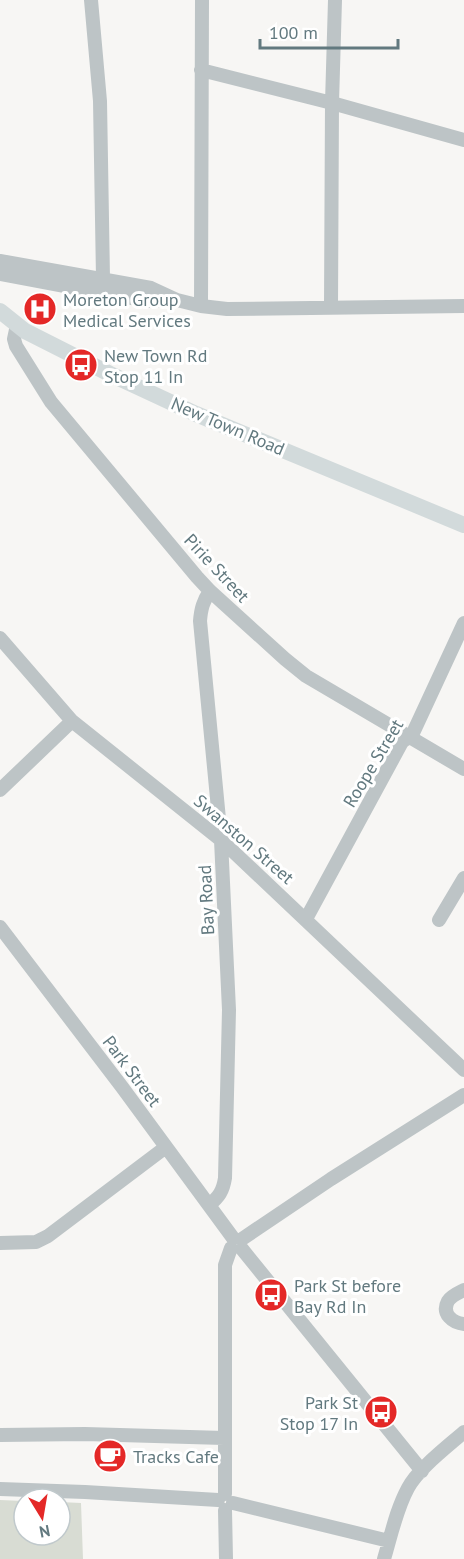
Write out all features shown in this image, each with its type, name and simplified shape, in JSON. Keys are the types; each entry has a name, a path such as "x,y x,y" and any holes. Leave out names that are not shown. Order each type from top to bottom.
{"main road":[{"name":"New Town Road","path":"0,310 17,325 52,346 196,414 464,525"}],"street":[{"path":"91,0 100,101 103,278"},
{"path":"201,306 202,0"},
{"path":"331,307 335,0"},
{"path":"201,70 332,103 464,140"},
{"path":"0,261 151,288 177,300 227,309 464,306"},
{"path":"0,274 150,301 177,300"},
{"name":"Pirie Street","path":"17,325 14,339 16,346 51,402 210,591 306,676 464,769"},
{"name":"Bay Road","path":"209,1205 219,1196 225,1178 229,1010 221,840 200,621 201,610 210,591"},
{"name":"Roope Street","path":"306,919 402,742 413,733 464,623"},
{"name":"Swanston Street","path":"0,638 72,721 221,840 464,1070"},
{"path":"0,790 72,721"},
{"path":"439,920 464,878"},
{"name":"Park Street","path":"0,927 122,1087 237,1244 422,1471"},
{"path":"226,1559 225,1265 237,1244 332,1179 464,1095"},
{"path":"0,1243 36,1242 48,1236 166,1147"},
{"path":"464,1290 448,1300 446,1309 449,1318 454,1322 464,1324"},
{"path":"384,1559 395,1520 408,1487 464,1432"},
{"path":"0,1434 224,1438"},
{"path":"0,1489 225,1502 389,1541"}],"shaded area":[{"path":"0,1500 12,1500 12,1547 72,1547 72,1503 81,1503 83,1559 0,1559"}],"place":[{"name":"Moreton Group Medical Services","path":"40,309"},
{"name":"New Town Rd Stop 11 In","path":"81,365"},
{"name":"Park St before Bay Rd In","path":"271,1295"},
{"name":"Park St Stop 17 In","path":"381,1412"},
{"name":"Tracks Cafe","path":"110,1456"}]}
